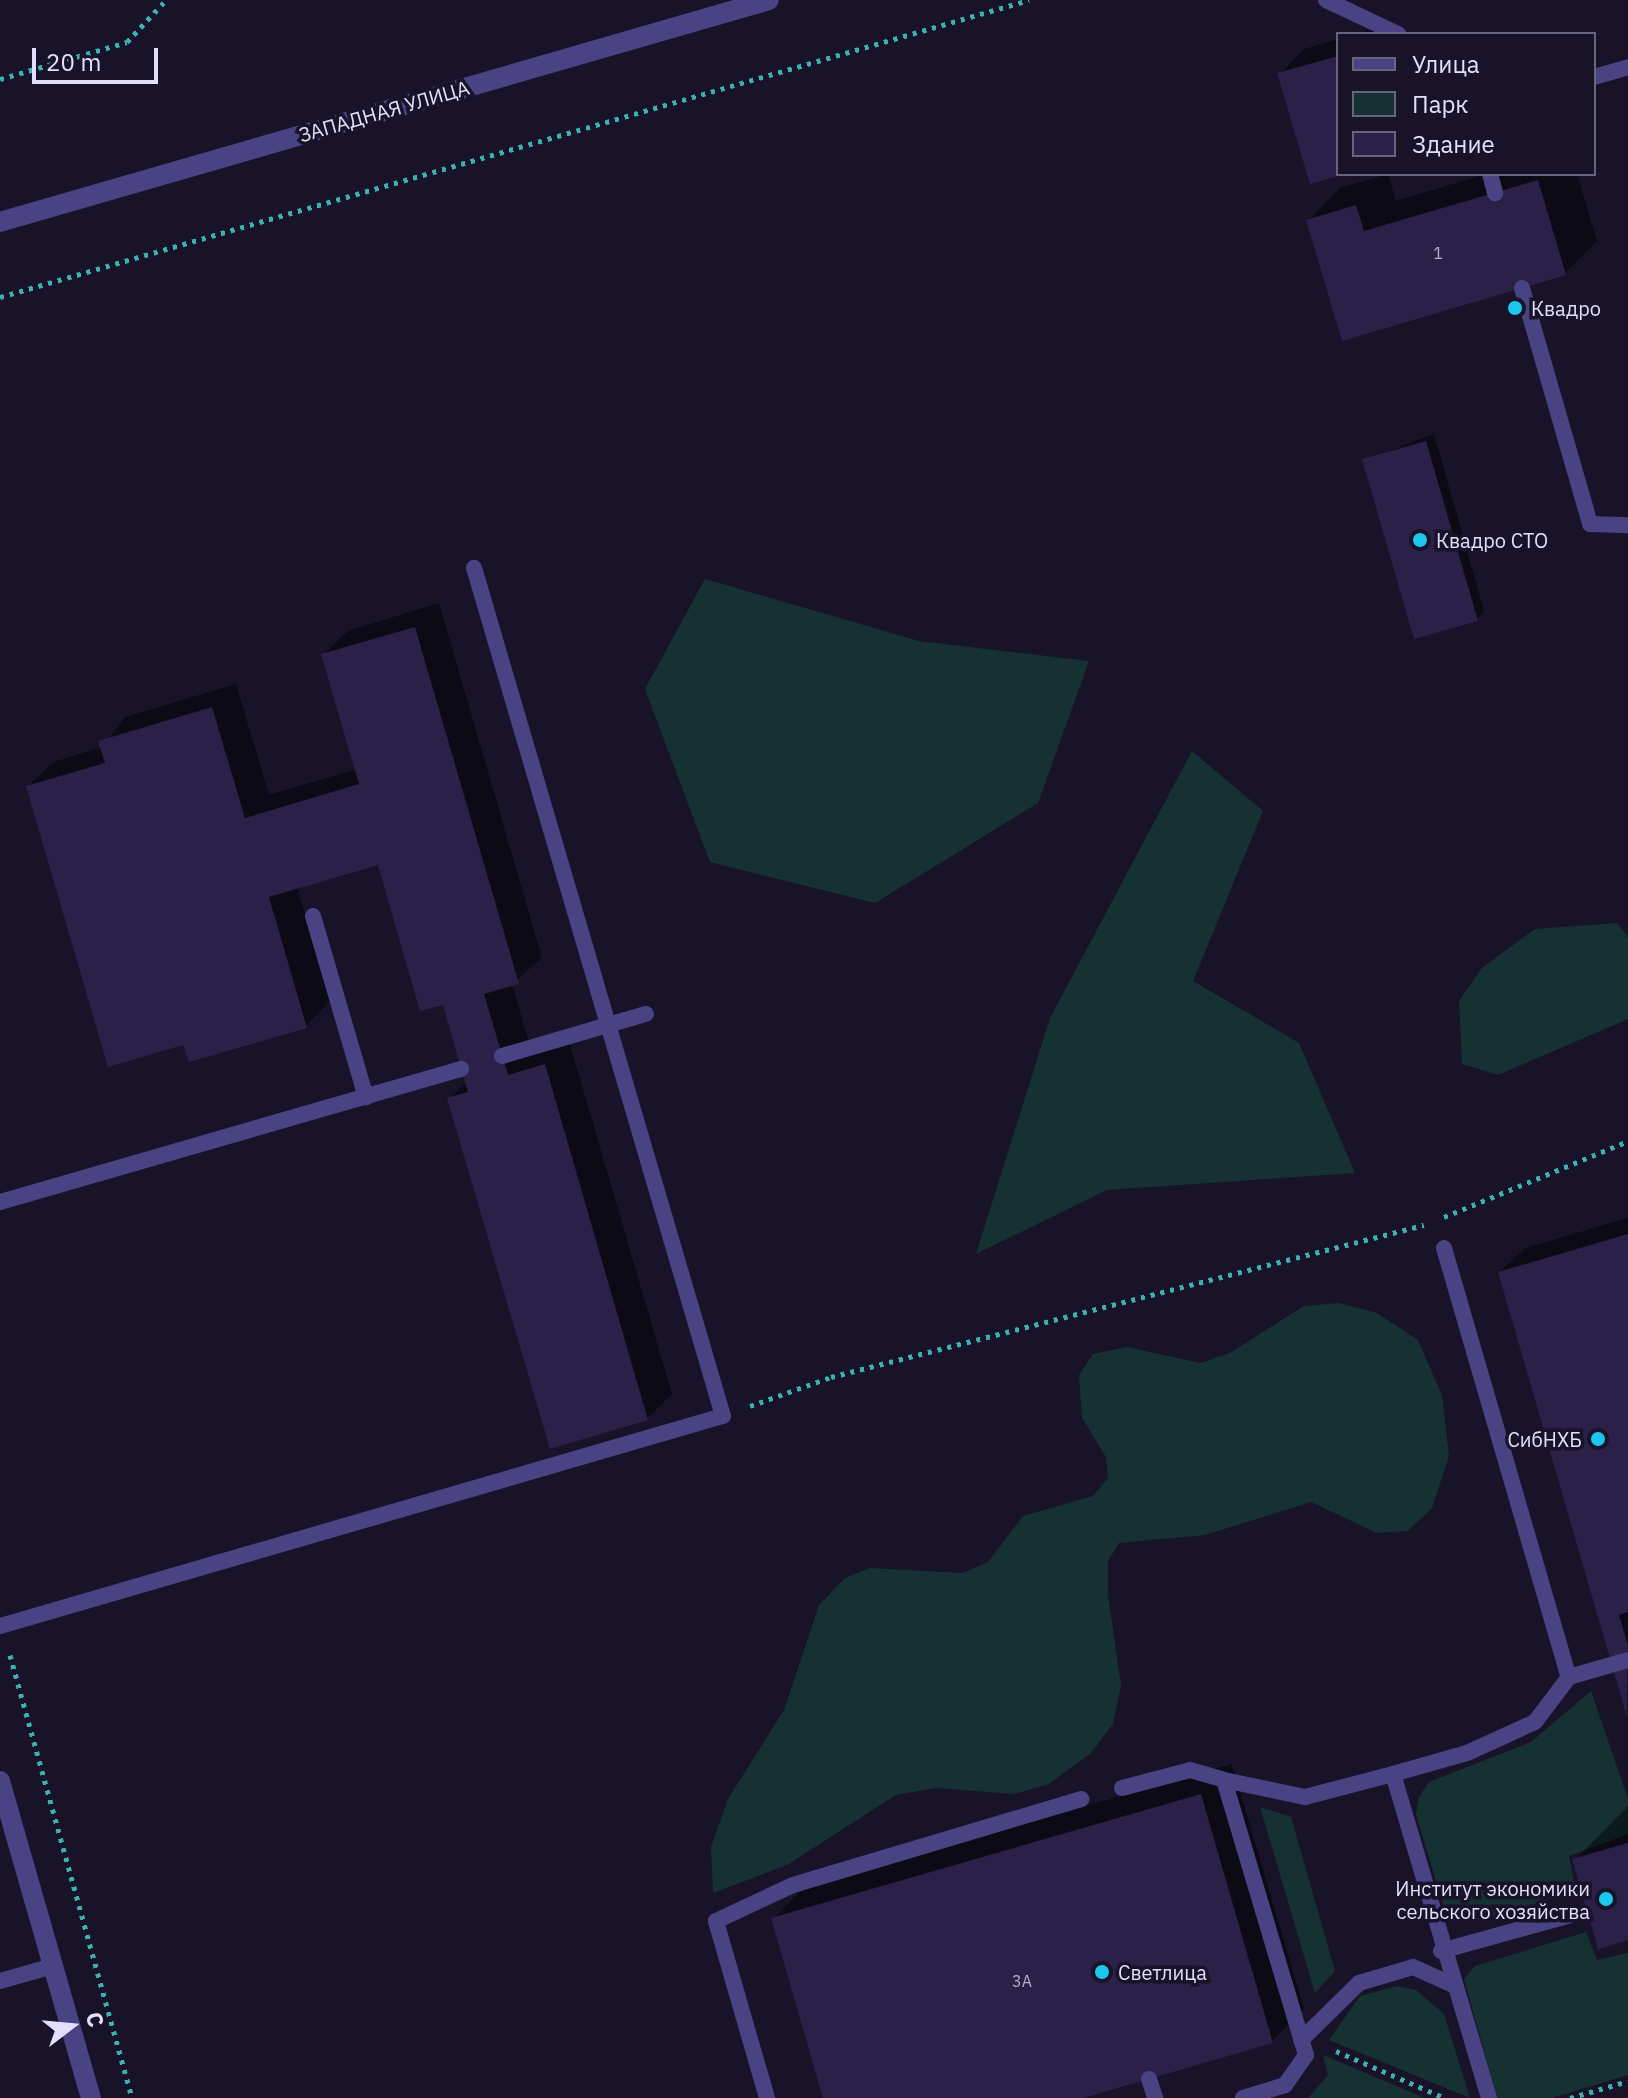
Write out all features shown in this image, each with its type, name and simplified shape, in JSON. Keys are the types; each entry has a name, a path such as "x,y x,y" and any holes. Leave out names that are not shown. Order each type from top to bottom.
{"street":[{"name":"ЗАПАДНАЯ УЛИЦА","path":"0,222 769,0"},
{"path":"0,1781 91,2098"}],"lane":[{"path":"1326,0 1394,32"},
{"path":"1596,76 1628,67"},
{"path":"1491,176 1495,193"},
{"path":"1522,288 1590,524 1628,525"},
{"path":"1,1626 723,1416 611,1024 474,568"},
{"path":"313,916 366,1097"},
{"path":"502,1056 646,1014"},
{"path":"0,1202 461,1069"},
{"path":"1444,1248 1569,1677"},
{"path":"1122,1788 1190,1770 1305,1797 1467,1753 1535,1722 1569,1677 1628,1660"},
{"path":"1393,1774 1441,1951 1489,2098"},
{"path":"1224,1780 1306,2055 1285,2085 1243,2098"},
{"path":"767,2098 716,1921 793,1885 1081,1799"},
{"path":"1441,1951 1571,1915"},
{"path":"0,1981 53,1966"},
{"path":"1301,2040 1359,1983 1413,1967 1451,1984"},
{"path":"1149,2079 1155,2098"}],"path":[{"path":"0,79 127,42 166,0"},
{"path":"0,297 1029,0"},
{"path":"723,1416 831,1377 1430,1223 1628,1141"},
{"path":"1,1626 132,2098"},
{"path":"1301,2040 1445,2098"},
{"path":"1570,2098 1628,2081"}],"green space":[{"path":"705,579 919,641 1089,661 1038,803 875,903 710,862 645,689"},
{"path":"1192,751 1263,811 1193,981 1299,1043 1355,1173 1107,1190 976,1254 1050,1018"},
{"path":"1617,923 1628,937 1628,1019 1498,1075 1462,1064 1459,1001 1482,968 1535,929"},
{"path":"1339,1303 1377,1313 1418,1340 1442,1395 1449,1456 1432,1508 1408,1531 1377,1533 1311,1502 1205,1535 1119,1543 1108,1561 1108,1595 1121,1685 1113,1724 1091,1753 1049,1784 1014,1794 936,1788 896,1795 787,1865 713,1893 711,1847 728,1799 784,1710 819,1605 845,1578 870,1568 963,1573 988,1562 1023,1516 1093,1496 1108,1478 1106,1457 1082,1418 1079,1375 1093,1354 1127,1347 1200,1363 1230,1353 1304,1306"},
{"path":"1591,1691 1628,1799 1628,1834 1569,1856 1576,1893 1470,1922 1448,1920 1416,1815 1419,1797 1429,1782 1531,1742"},
{"path":"1260,1807 1291,1817 1335,1971 1315,1993"},
{"path":"1586,1932 1597,1960 1628,1953 1628,2075 1552,2098 1497,2098 1464,1979 1475,1966"},
{"path":"1397,1986 1416,1990 1444,2014 1470,2098 1329,2040 1360,1996"},
{"path":"1323,2055 1425,2098 1308,2098 1328,2075"}],"building":[{"path":"1336,57 1338,176 1310,184 1277,73"},
{"path":"1538,180 1566,275 1342,341 1306,220 1356,205 1364,231"},
{"name":"Квадро СТО","path":"1426,441 1478,621 1414,639 1362,459"},
{"path":"415,627 519,984 484,994 508,1075 545,1064 648,1420 550,1449 447,1098 468,1092 443,1005 420,1011 378,865 269,897 307,1028 189,1062 183,1045 108,1067 26,786 105,763 98,741 212,707 245,818 359,784 321,654"},
{"name":"СибНХБ","path":"1628,1234 1628,1612 1619,1615 1628,1646 1627,1717 1498,1272"},
{"path":"1201,1794 1273,2043 1083,2098 823,2098 771,1918"},
{"name":"Институт экономики сельского хозяйства","path":"1628,1843 1628,1940 1598,1949 1572,1859"}],"place":[{"name":"Квадро","path":"1515,308"},
{"name":"Квадро СТО","path":"1420,540"},
{"name":"СибНХБ","path":"1598,1439"},
{"name":"Институт экономики сельского хозяйства","path":"1606,1899"},
{"name":"Светлица","path":"1102,1972"}]}
